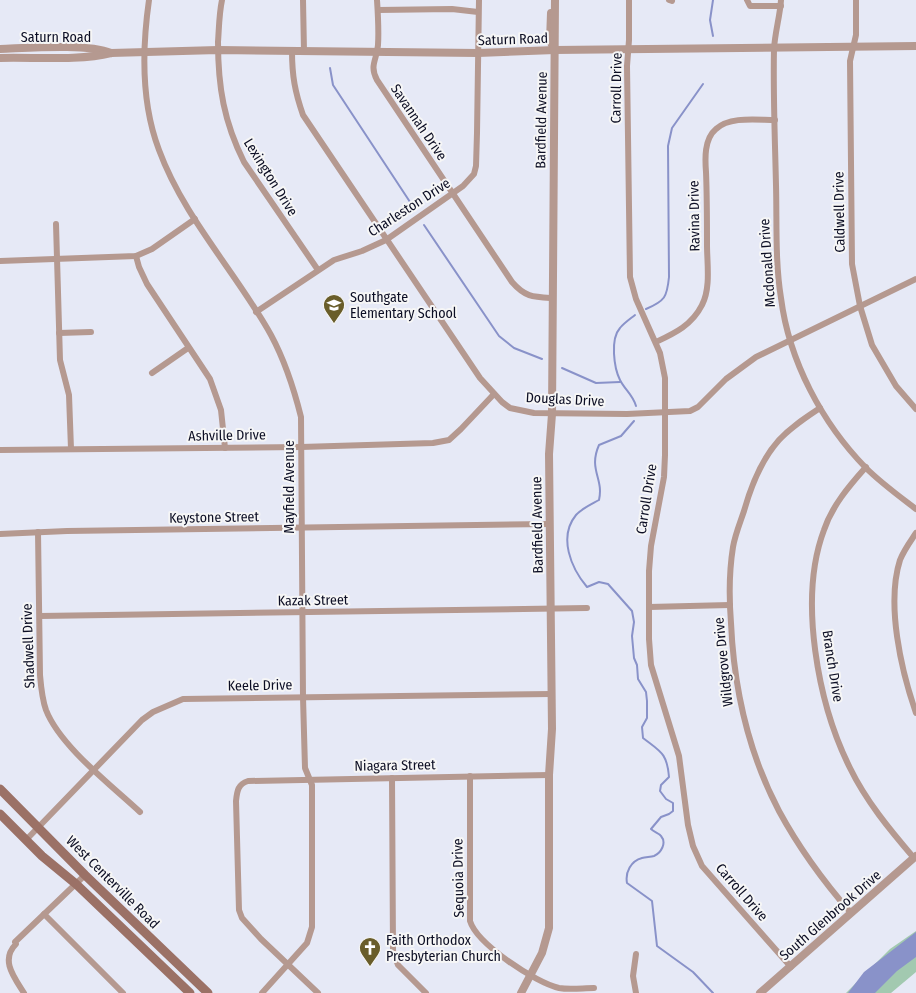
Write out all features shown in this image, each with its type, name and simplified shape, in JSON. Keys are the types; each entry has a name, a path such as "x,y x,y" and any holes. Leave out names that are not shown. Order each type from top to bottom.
{"main road":[{"name":"West Centerville Road","path":"0,789 85,875 208,993"},
{"name":"West Centerville Road","path":"0,814 190,993"}],"street":[{"name":"Mayfield Avenue","path":"149,0 144,53 148,110 166,169 195,219 271,334 295,393 301,417 303,697 305,768 312,785 313,921 307,943 262,993"},
{"name":"Lexington Drive","path":"222,0 218,50 221,100 234,143 244,162 318,270"},
{"path":"303,0 304,51"},
{"name":"Savannah Drive","path":"377,0 378,45 373,62 373,73 377,80 512,282 521,292 533,297 552,298"},
{"name":"Charleston Drive","path":"256,312 334,260 362,251 386,240 463,186 474,174 476,166 479,0"},
{"name":"Bardfield Avenue","path":"521,993 542,953 549,928 549,775 552,729 549,454 552,414 555,0"},
{"name":"Carroll Drive","path":"629,0 627,75 630,277 636,299 656,342 663,364 665,413 664,477 649,571 648,607 651,665 679,756 688,824 693,846 702,866 791,967"},
{"path":"746,0 750,6 781,3"},
{"name":"Caldwell Drive","path":"856,0 856,35 850,60 852,264 860,306 872,345 896,386 916,408"},
{"name":"Mcdonald Drive","path":"781,3 774,48 778,281 790,341 820,408 836,432 885,486 916,509"},
{"path":"378,10 452,9 478,12"},
{"name":"Saturn Road","path":"0,58 218,50 478,53 555,50 916,46"},
{"name":"Saturn Road","path":"0,49 75,48 102,50 111,53"},
{"name":"Douglas Drive","path":"292,51 292,78 303,115 480,378 510,408 534,413 552,414 684,413 698,407 726,380 756,357 916,279"},
{"name":"Ravina Drive","path":"656,342 680,330 693,320 704,303 707,269 705,154 714,130 726,123 745,120 775,120"},
{"path":"0,261 136,256 152,249 195,219"},
{"path":"56,224 58,333 60,360 69,395 70,449"},
{"path":"136,256 147,284 210,379 223,422 225,448"},
{"path":"58,333 91,332"},
{"path":"152,373 188,348"},
{"name":"Ashville Drive","path":"0,450 407,445 448,440 494,394"},
{"name":"Wildgrove Drive","path":"820,408 797,423 778,441 762,464 754,482 733,546 730,605 732,653 742,716 766,783 779,811 823,881 852,913"},
{"name":"Branch Drive","path":"866,467 850,484 836,505 824,529 818,548 813,596 817,660 832,724 850,768 876,811 915,857"},
{"name":"Keystone Street","path":"0,534 549,524"},
{"name":"Shadwell Drive","path":"38,532 42,698 57,729 80,755 140,812"},
{"path":"916,533 904,550 900,560 895,592 897,639 900,658 916,713"},
{"path":"648,607 730,605"},
{"name":"Kazak Street","path":"40,616 587,608"},
{"name":"Keele Drive","path":"26,840 153,712 182,699 551,694"},
{"name":"Niagara Street","path":"288,964 242,918 238,910 236,800 237,790 242,783 248,781 310,779 549,775"},
{"name":"Sequoia Drive","path":"470,776 470,921 473,929 508,962 549,984 560,988 594,988"},
{"path":"392,778 393,952 398,965 426,993"},
{"name":"South Glenbrook Drive","path":"760,993 915,857"},
{"path":"24,993 10,969 9,951 16,944 15,942 85,875"},
{"path":"44,914 123,993"},
{"path":"636,954 633,976 636,993"},
{"path":"288,964 318,993"}],"green space":[{"path":"916,931 916,972 891,993 846,993 890,949"}],"water":[{"path":"916,932 916,957 897,971 875,993 848,993 864,972"}],"waterway":[{"path":"713,0 710,20 713,36"},
{"path":"330,68 333,85 412,205"},
{"path":"646,309 664,298 668,284 668,146 672,128 703,84"},
{"path":"424,225 499,336 514,348 542,359"},
{"path":"635,315 623,324 617,333 614,354 620,380 636,406"},
{"path":"562,368 596,383 620,382"},
{"path":"634,421 621,436 599,445 595,461 600,486 599,500 576,515 571,524 567,542 572,562 587,587 599,582 608,584 632,611 634,622 632,636 634,658 637,665 638,679 646,692 647,701 647,718 642,727 643,738 662,754 667,763 669,777 661,785 660,791 666,799 673,803 673,811 661,817 651,829 663,839 662,848 654,856 638,859 632,864 627,875 627,883 652,901 657,946 693,972 713,993"}],"place":[{"name":"Southgate Elementary School","path":"334,324"},
{"name":"Faith Orthodox Presbyterian Church","path":"370,967"}]}
